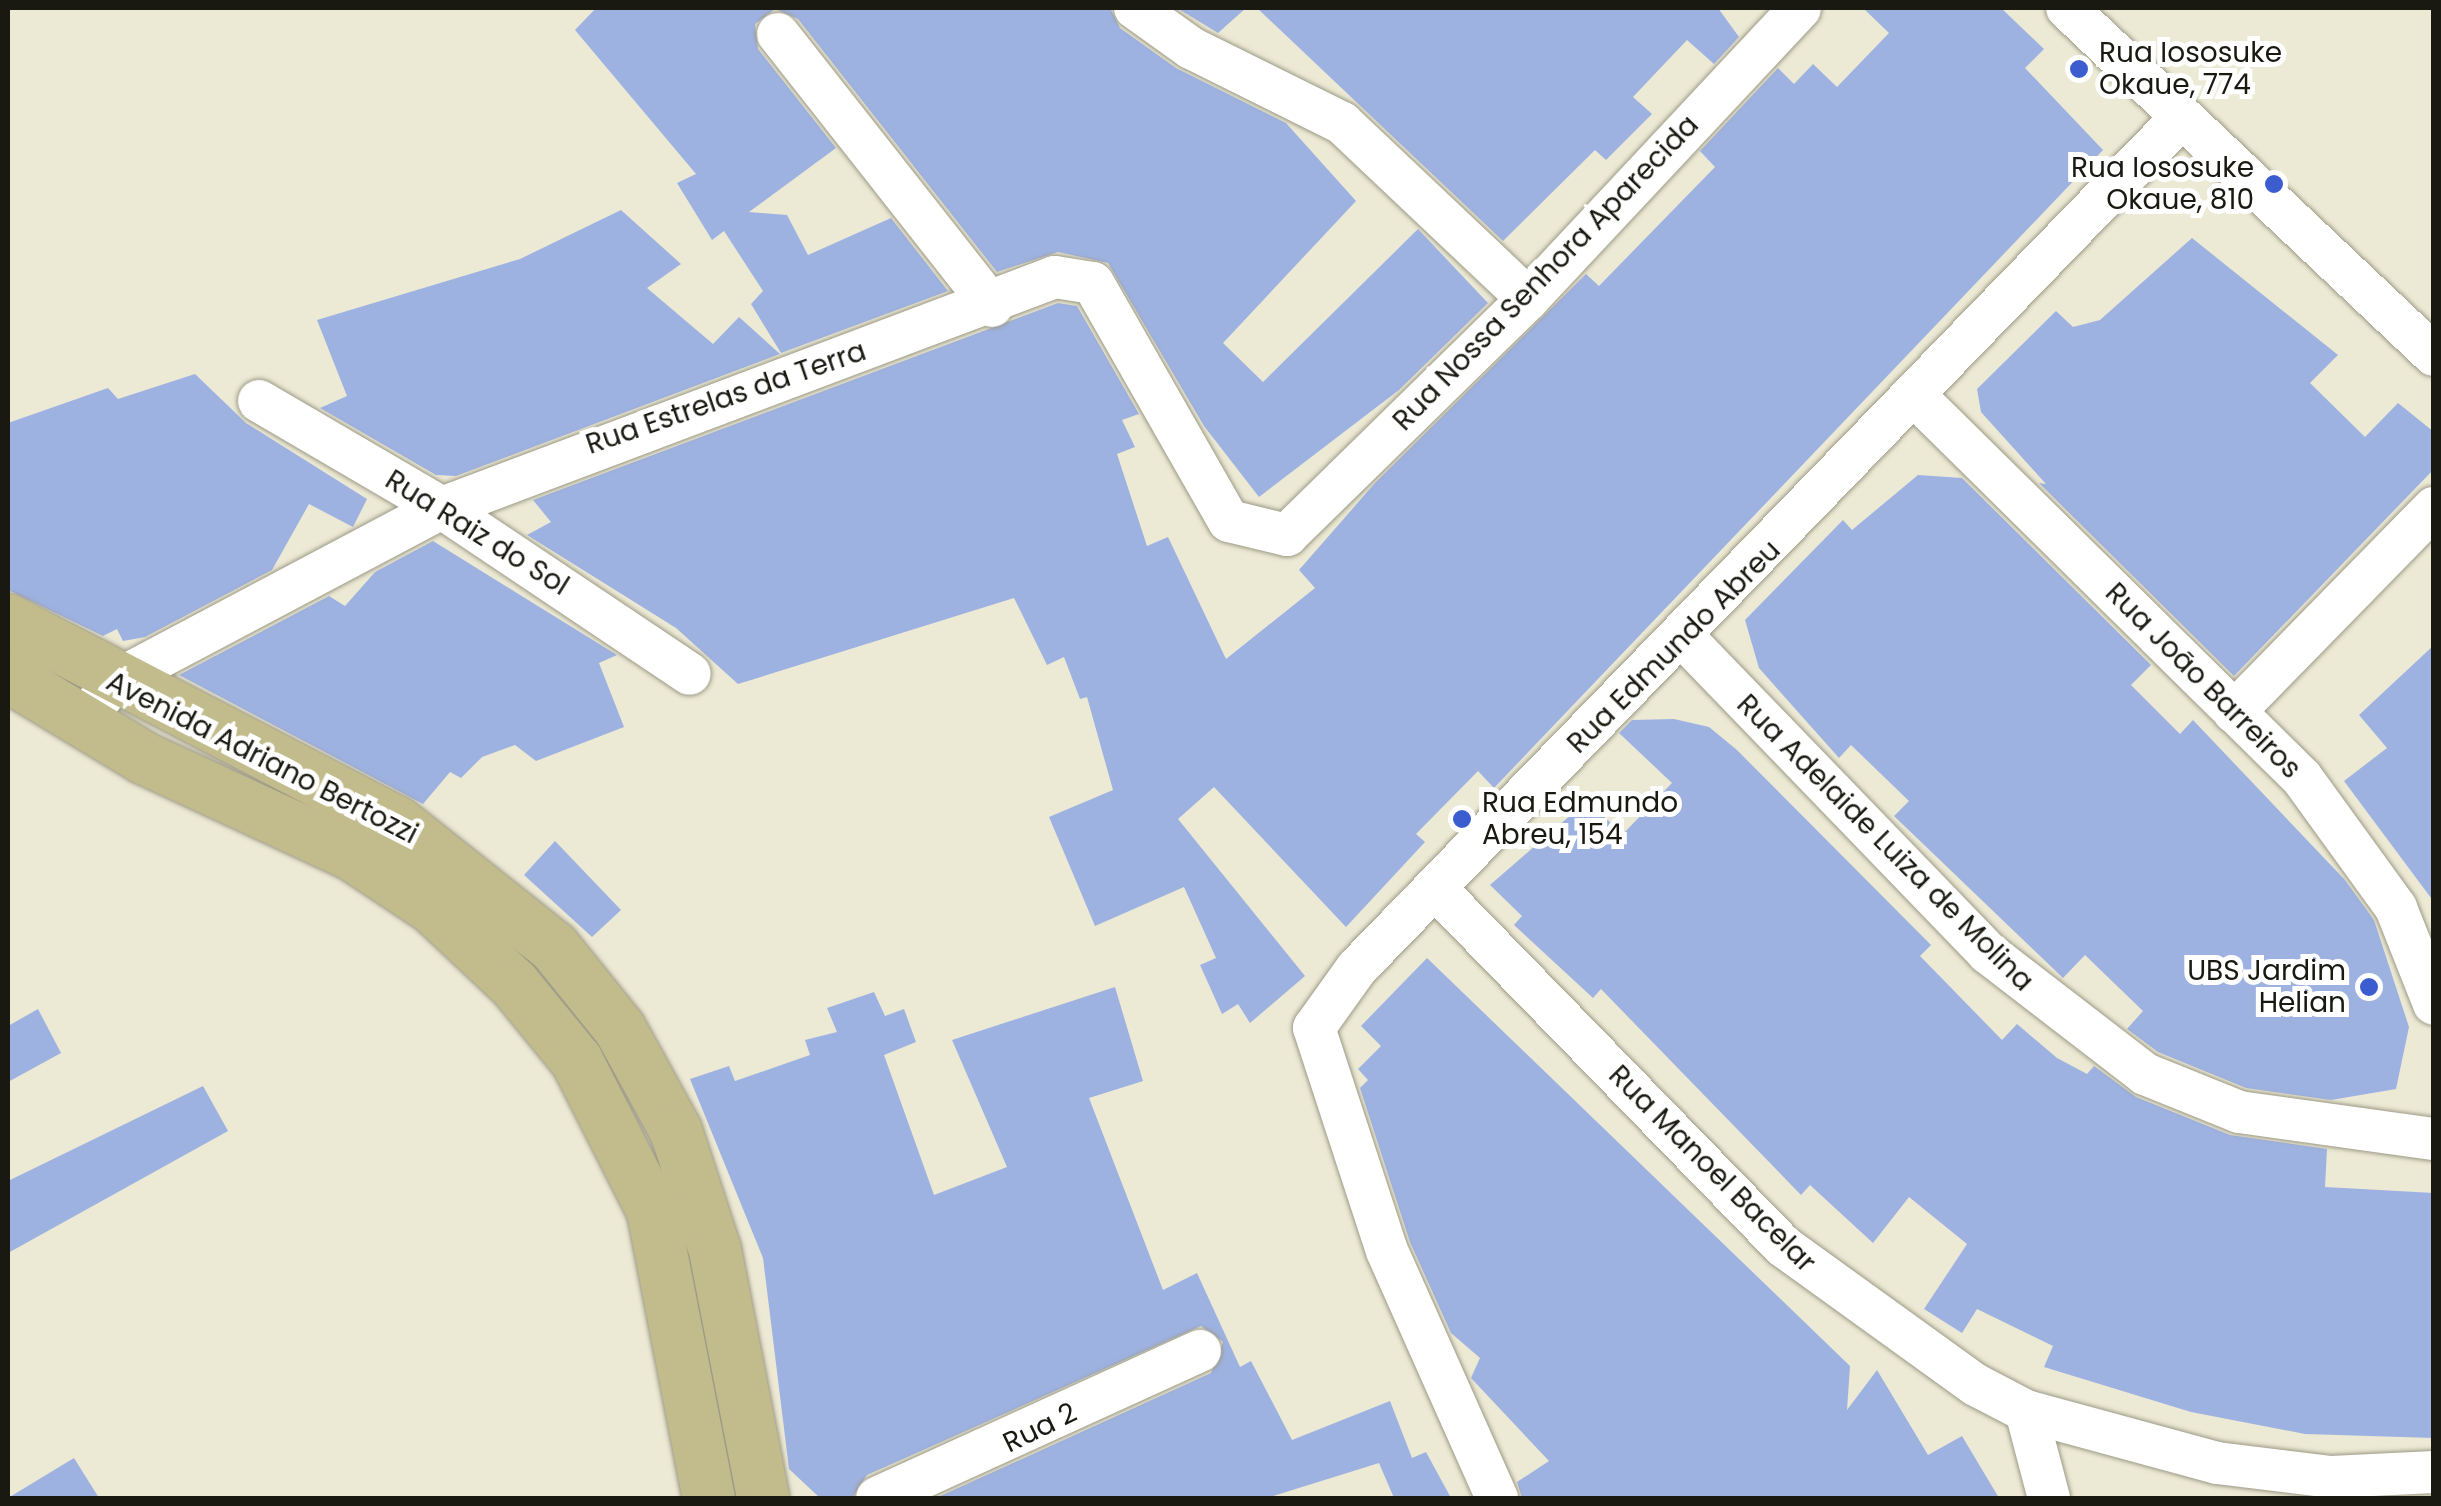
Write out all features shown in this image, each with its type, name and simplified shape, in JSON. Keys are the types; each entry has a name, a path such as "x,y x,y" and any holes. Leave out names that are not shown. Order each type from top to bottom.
{"main road":[{"name":"Avenida Adriano Bertozzi","path":"8,620 98,702 433,908 577,1060 654,1211 710,1498"},
{"name":"Avenida Adriano Bertozzi","path":"8,676 98,702 398,823 554,948 620,1029 676,1131 715,1250 763,1498"}],"street":[{"path":"1135,8 1191,48 1342,123 1528,299"},
{"name":"Rua Nossa Senhora Aparecida","path":"1287,535 1528,299 1800,8"},
{"path":"2068,8 2180,120 2434,355"},
{"path":"778,34 992,306"},
{"name":"Rua Edmundo Abreu","path":"1496,1498 1387,1251 1314,1028 1434,888 1684,638 2180,120"},
{"name":"Rua Estrelas da Terra","path":"98,702 442,508 583,448 992,306 1056,276 1093,282 1229,521 1287,535"},
{"name":"Rua João Barreiros","path":"1917,398 2234,712 2357,846 2396,908 2434,1004"},
{"name":"Rua Raiz do Sol","path":"259,401 442,508 690,674"},
{"path":"2234,712 2434,508"},
{"name":"Rua Adelaide Luiza de Molina","path":"1684,638 1988,953 2145,1074 2239,1112 2434,1138"},
{"name":"Rua Manoel Bacelar","path":"1434,888 1783,1246 1890,1332 2026,1411 2217,1464 2330,1478 2434,1472"},
{"name":"Rua 2","path":"877,1498 1200,1351"},
{"path":"2026,1411 2049,1498"}],"building":[{"path":"596,8 1110,8 1120,28 1176,68 1286,123 1356,201 1223,343 1263,382 1418,229 1488,303 1399,390 1259,497 1204,426 1108,263 1058,252 997,272 798,19 775,9 755,24 758,49 836,148 749,212 787,215 808,255 891,218 948,291 781,353 751,304 763,291 724,231 712,240 677,183 696,174 575,30"},
{"path":"1177,8 1246,8 1218,33"},
{"path":"1257,8 1718,8 1739,37 1714,64 1687,40 1633,97 1652,114 1606,160 1595,150 1503,241"},
{"path":"1863,8 2001,8 2044,49 2025,68 2103,150 1494,788 1478,771 1416,834 1425,842 1346,927 1214,787 1178,819 1305,976 1250,1023 1238,1004 1222,1014 1200,965 1216,958 1184,887 1095,926 1049,817 1113,790 1087,697 1080,699 1064,657 1047,665 1014,598 738,684 676,628 527,535 551,522 533,500 1058,303 1077,306 1139,414 1122,420 1135,447 1117,454 1147,546 1168,537 1226,659 1315,588 1299,570 1375,483 1586,274 1599,286 1715,167 1700,151 1778,68 1794,84 1813,64 1837,87 1889,33"},
{"path":"621,210 681,264 647,288 713,344 739,317 780,354 456,476 436,475 320,408 347,396 317,320 520,259"},
{"path":"2192,238 2338,355 2310,383 2365,437 2398,403 2434,432 2434,469 2234,676 2039,483 2046,484 1981,412 1977,389 2056,311 2073,327 2100,320"},
{"path":"195,374 246,423 367,499 353,527 309,504 272,570 145,637 123,641 117,629 103,636 8,590 8,423 108,388 118,399"},
{"path":"1918,475 1962,478 2151,665 2131,685 2180,734 2193,720 2345,880 2374,920 2409,1027 2396,1089 2331,1100 2246,1088 2158,1052 2127,1029 2143,1011 2085,955 2063,978 1894,816 1909,801 1851,745 1839,758 1759,668 1745,620 1843,520 1852,530"},
{"path":"433,541 617,655 599,663 624,727 536,761 515,745 482,757 461,778 450,772 423,804 179,675 329,596 345,606 375,572"},
{"path":"2434,645 2434,902 2344,781 2387,748 2359,715"},
{"path":"1674,719 1709,727 1737,750 1931,945 1920,956 2002,1040 2017,1024 2057,1058 2087,1074 2094,1066 2136,1097 2230,1135 2327,1149 2325,1187 2434,1193 2434,1438 2305,1434 2191,1412 2044,1367 2053,1346 1977,1309 1962,1333 1924,1309 1967,1244 1909,1197 1873,1243 1810,1185 1801,1195 1601,989 1593,998 1514,925 1522,916 1490,885 1587,801 1623,834 1672,783 1619,733 1632,720"},
{"path":"555,841 621,910 592,937 524,875"},
{"path":"1427,958 1850,1366 1847,1410 1877,1370 1928,1455 1962,1436 1999,1498 1522,1498 1517,1482 1549,1461 1471,1378 1480,1358 1451,1333 1410,1242 1360,1088 1368,1080 1358,1069 1381,1046 1361,1026"},
{"path":"1115,987 1143,1081 1089,1098 1163,1290 1197,1273 1240,1367 1251,1361 1292,1440 1390,1401 1412,1458 1426,1452 1451,1498 1394,1498 1379,1463 1267,1498 936,1498 1211,1373 1223,1342 1201,1326 867,1475 852,1498 820,1498 789,1469 763,1258 690,1079 729,1066 735,1081 810,1055 805,1040 837,1032 827,1008 874,992 885,1016 904,1009 916,1042 884,1055 934,1195 1007,1167 952,1040"},
{"path":"38,1009 61,1053 8,1082 8,1026"},
{"path":"203,1086 228,1131 8,1253 8,1181"},
{"path":"74,1458 99,1498 8,1498"}],"place":[{"name":"Rua Iososuke Okaue, 774","path":"2079,69"},
{"name":"Rua Iososuke Okaue, 810","path":"2274,184"},
{"name":"Rua Edmundo Abreu, 154","path":"1462,819"},
{"name":"UBS Jardim Helian","path":"2369,987"}]}
